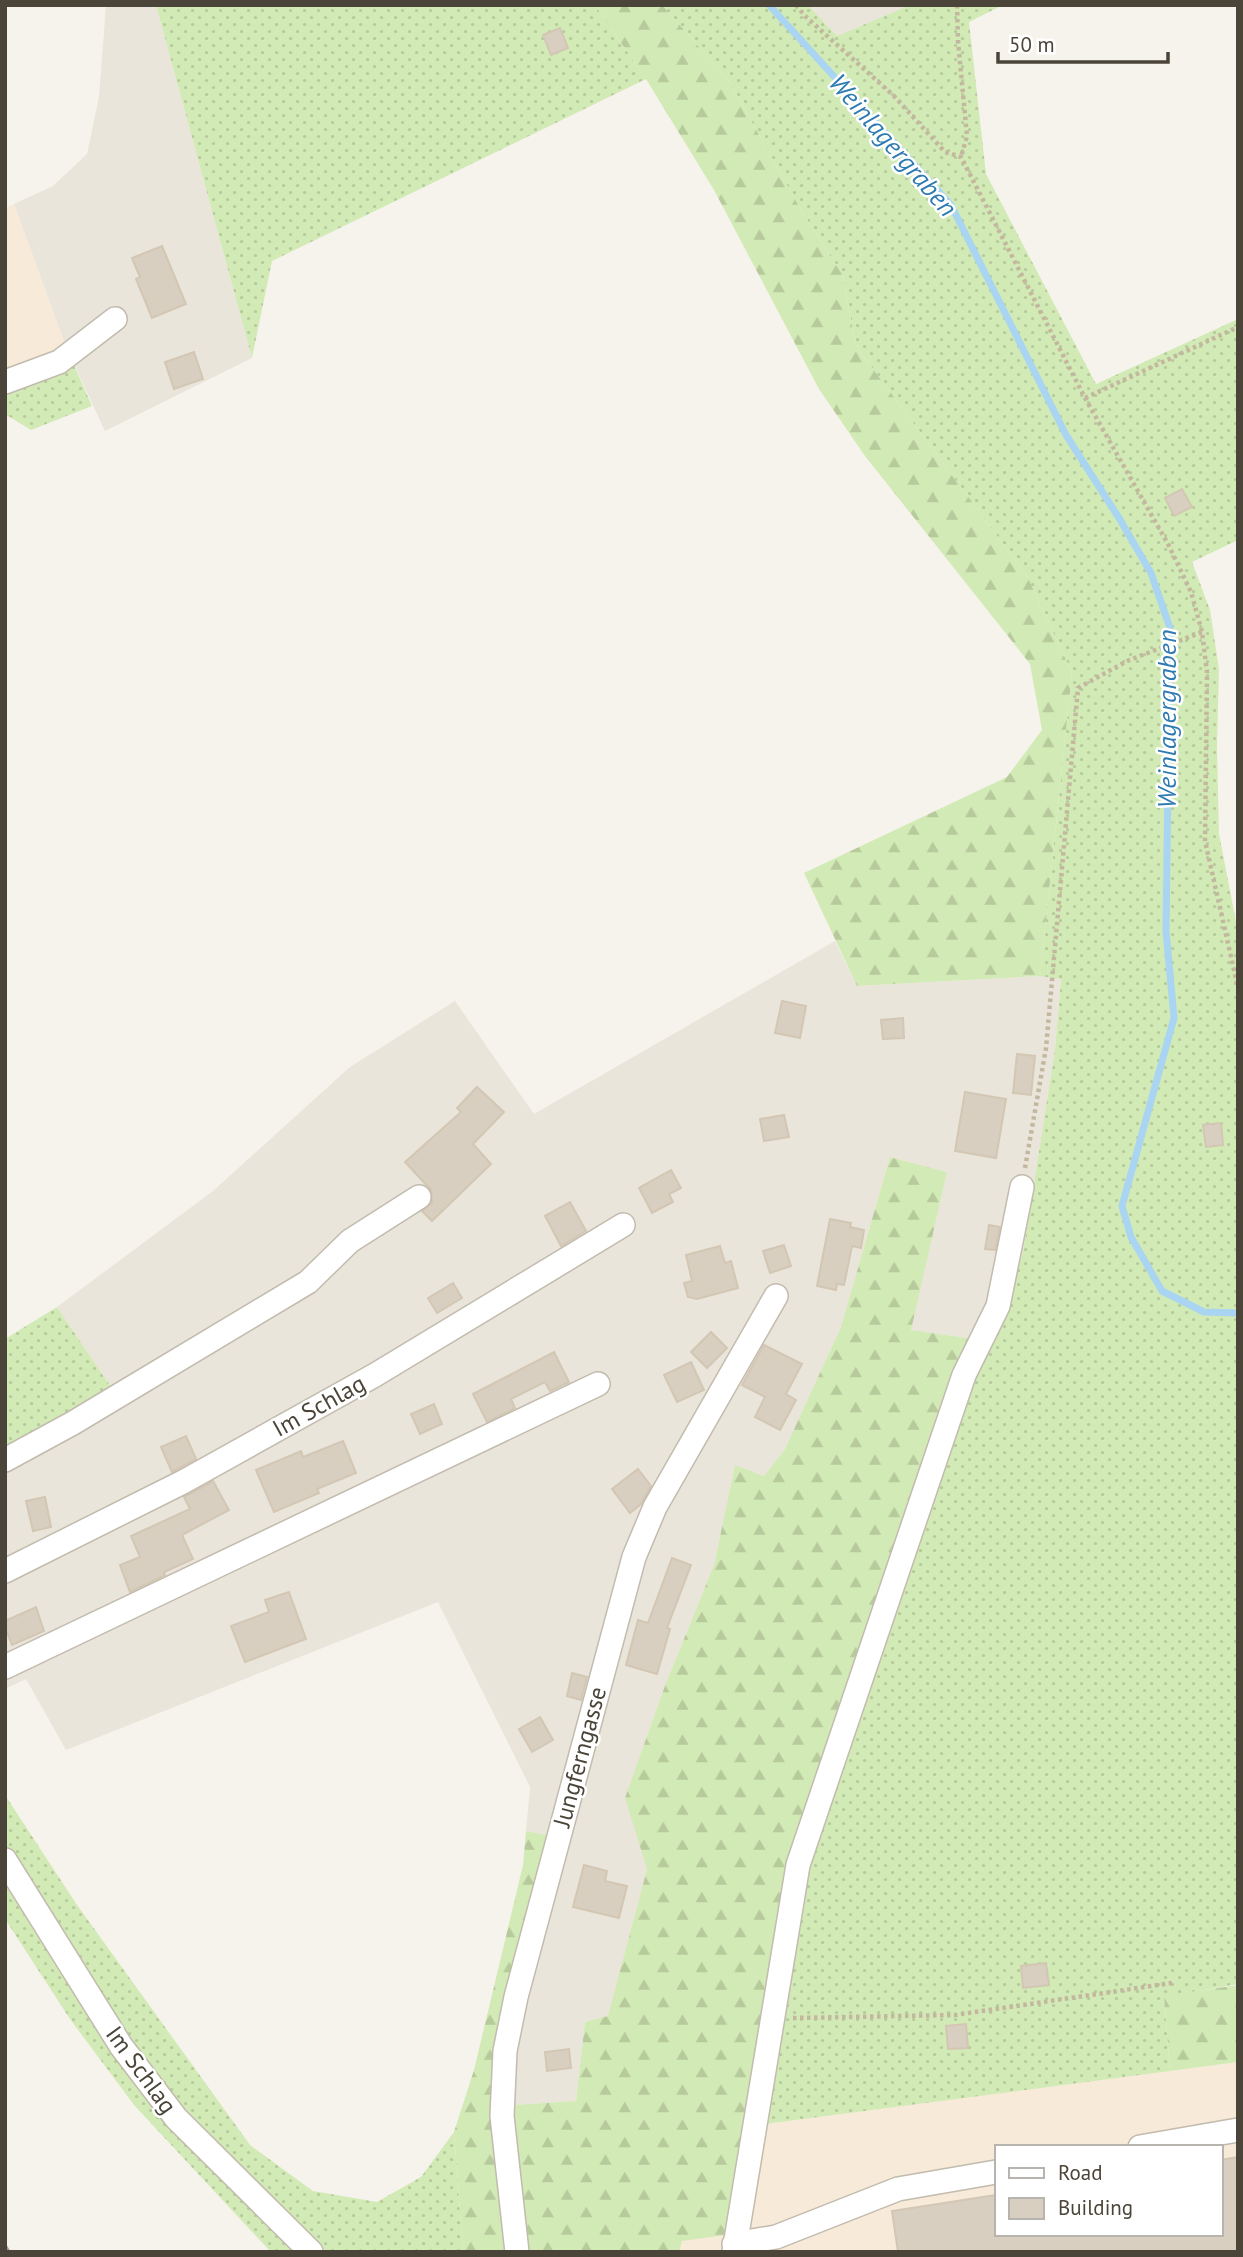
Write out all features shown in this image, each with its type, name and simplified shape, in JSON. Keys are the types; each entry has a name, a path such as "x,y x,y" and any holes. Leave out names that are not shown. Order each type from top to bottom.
{"street":[{"path":"5,383 59,362 116,319"},
{"path":"995,2172 898,2189 777,2244 734,2248 797,1865 964,1375 998,1306 1022,1186"},
{"path":"5,1460 73,1423 308,1282 350,1241 419,1197"},
{"name":"Im Schlag","path":"5,1571 183,1482 363,1381 623,1225"},
{"name":"Jungferngasse","path":"517,2252 502,2116 505,2051 516,1997 612,1634 634,1557 655,1507 776,1296"},
{"path":"5,1667 598,1384"},
{"name":"Im Schlag","path":"5,1860 121,2046 176,2118 311,2252"},
{"path":"1152,2145 1238,2130"}],"path":[{"path":"796,5 894,96 945,152 961,157"},
{"path":"957,5 967,136 961,157 1085,398 1168,544 1191,592 1202,632 1208,672 1205,841 1238,988"},
{"path":"1085,398 1238,327"},
{"path":"1022,1186 1046,1048 1078,688 1164,644 1202,632"},
{"path":"771,2018 955,2015 1172,1983"}],"shaded area":[{"path":"106,5 156,5 252,358 105,431 66,347 14,204 53,186 87,154 99,97"},
{"path":"808,5 910,5 837,36"},
{"path":"14,204 66,347 9,376 5,371 5,208"},
{"path":"835,941 857,986 1040,976 1061,978 1055,1050 1024,1246 1010,1302 988,1341 910,1330 947,1172 890,1157 841,1327 785,1449 764,1476 735,1465 714,1565 666,1683 626,1797 647,1869 608,2017 585,2022 576,2101 497,2106 556,1837 526,1831 530,1787 438,1602 66,1750 26,1679 5,1689 5,1447 111,1387 57,1307 213,1191 350,1067 455,1001 534,1114"},
{"path":"1238,2062 1238,2252 679,2252 681,2241 765,2124"}],"green space":[{"path":"156,5 595,5 646,79 272,261 252,358"},
{"path":"595,5 662,5 729,81 801,210 843,276 856,346 1027,576 1072,673 1040,976 857,986 804,873 1007,777 1042,730 1030,664 865,456 819,389 714,190 646,79"},
{"path":"662,5 808,5 837,36 910,5 1003,5 969,22 986,174 1096,384 1238,319 1238,540 1192,562 1210,610 1219,669 1219,834 1238,932 1238,1984 1164,1997 1170,2071 765,2124 788,1970 809,1871 969,1378 1010,1302 1024,1246 1055,1050 1061,979 1040,976 1072,673 1027,576 856,346 843,276 801,210 729,81"},
{"path":"66,347 92,406 31,430 5,414 5,371 8,376"},
{"path":"890,1157 947,1172 911,1330 988,1341 957,1421 809,1871 788,1970 747,2232 682,2241 679,2252 463,2252 454,2132 474,2070 523,1865 526,1831 556,1837 497,2106 576,2101 585,2022 608,2016 647,1869 625,1798 666,1683 714,1565 735,1465 764,1476 785,1449 841,1327"},
{"path":"57,1307 111,1387 5,1447 5,1339"},
{"path":"5,1795 77,1905 250,2145 313,2191 377,2202 421,2177 454,2132 463,2252 271,2252 134,2105 70,2019 5,1919"},
{"path":"1238,1985 1238,2062 1170,2071 1164,1996"}],"building":[{"path":"560,28 568,48 551,55 543,35"},
{"path":"162,246 186,304 152,318 136,279 140,277 132,258"},
{"path":"194,352 203,379 174,389 165,362"},
{"path":"1182,489 1192,507 1174,516 1165,498"},
{"path":"782,1001 806,1006 800,1038 775,1033"},
{"path":"903,1018 904,1038 883,1039 881,1020"},
{"path":"1017,1054 1035,1056 1031,1095 1013,1093"},
{"path":"477,1087 504,1112 473,1144 491,1164 432,1221 422,1211 432,1203 431,1190 405,1162 461,1112 457,1108"},
{"path":"965,1092 1006,1099 996,1158 955,1151"},
{"path":"784,1115 789,1137 764,1141 760,1119"},
{"path":"1221,1123 1223,1145 1206,1147 1203,1125"},
{"path":"671,1170 681,1188 669,1194 673,1202 652,1213 639,1188"},
{"path":"570,1202 586,1231 561,1246 545,1216"},
{"path":"830,1219 851,1223 850,1227 864,1230 861,1248 852,1246 844,1285 837,1284 836,1290 817,1286"},
{"path":"989,1225 1000,1227 995,1250 985,1249"},
{"path":"784,1245 791,1266 770,1273 763,1251"},
{"path":"720,1246 725,1263 731,1261 738,1288 697,1299 688,1297 684,1283 692,1281 686,1255"},
{"path":"453,1283 462,1298 437,1313 428,1298"},
{"path":"711,1332 727,1348 707,1368 691,1352"},
{"path":"764,1345 802,1364 786,1394 796,1400 780,1430 755,1417 765,1397 742,1385"},
{"path":"554,1352 569,1382 550,1391 545,1382 511,1399 515,1408 487,1422 473,1394"},
{"path":"691,1362 704,1390 677,1402 664,1375"},
{"path":"434,1404 442,1424 420,1434 411,1414"},
{"path":"186,1436 196,1459 172,1472 161,1447"},
{"path":"343,1441 356,1473 317,1489 319,1493 274,1512 256,1470 301,1451 303,1457"},
{"path":"638,1469 651,1486 641,1504 630,1513 612,1489"},
{"path":"213,1481 229,1510 182,1535 193,1559 130,1592 120,1565 140,1557 131,1536 190,1509 184,1497"},
{"path":"45,1497 51,1527 33,1531 26,1501"},
{"path":"672,1558 691,1565 667,1628 670,1629 657,1674 626,1665 638,1620 648,1623"},
{"path":"289,1592 306,1639 245,1662 231,1626 269,1612 265,1600"},
{"path":"36,1607 44,1631 12,1645 5,1621"},
{"path":"572,1673 587,1677 581,1700 567,1696"},
{"path":"540,1717 553,1740 532,1752 519,1729"},
{"path":"584,1865 607,1871 605,1881 627,1886 619,1918 573,1907"},
{"path":"1046,1963 1049,1985 1023,1988 1021,1966"},
{"path":"966,2024 968,2048 948,2049 946,2026"},
{"path":"569,2049 571,2068 547,2071 545,2052"},
{"path":"1238,2157 1238,2252 898,2252 892,2211 995,2195 995,2236 1222,2236 1222,2160"}],"waterway":[{"name":"Weinlagergraben","path":"769,5 951,205 1066,435 1151,573 1170,628 1166,931 1174,1018 1122,1206 1131,1237 1162,1291 1204,1312 1238,1313"}],"railway":[{"path":"5,2247 8,2252"}]}
